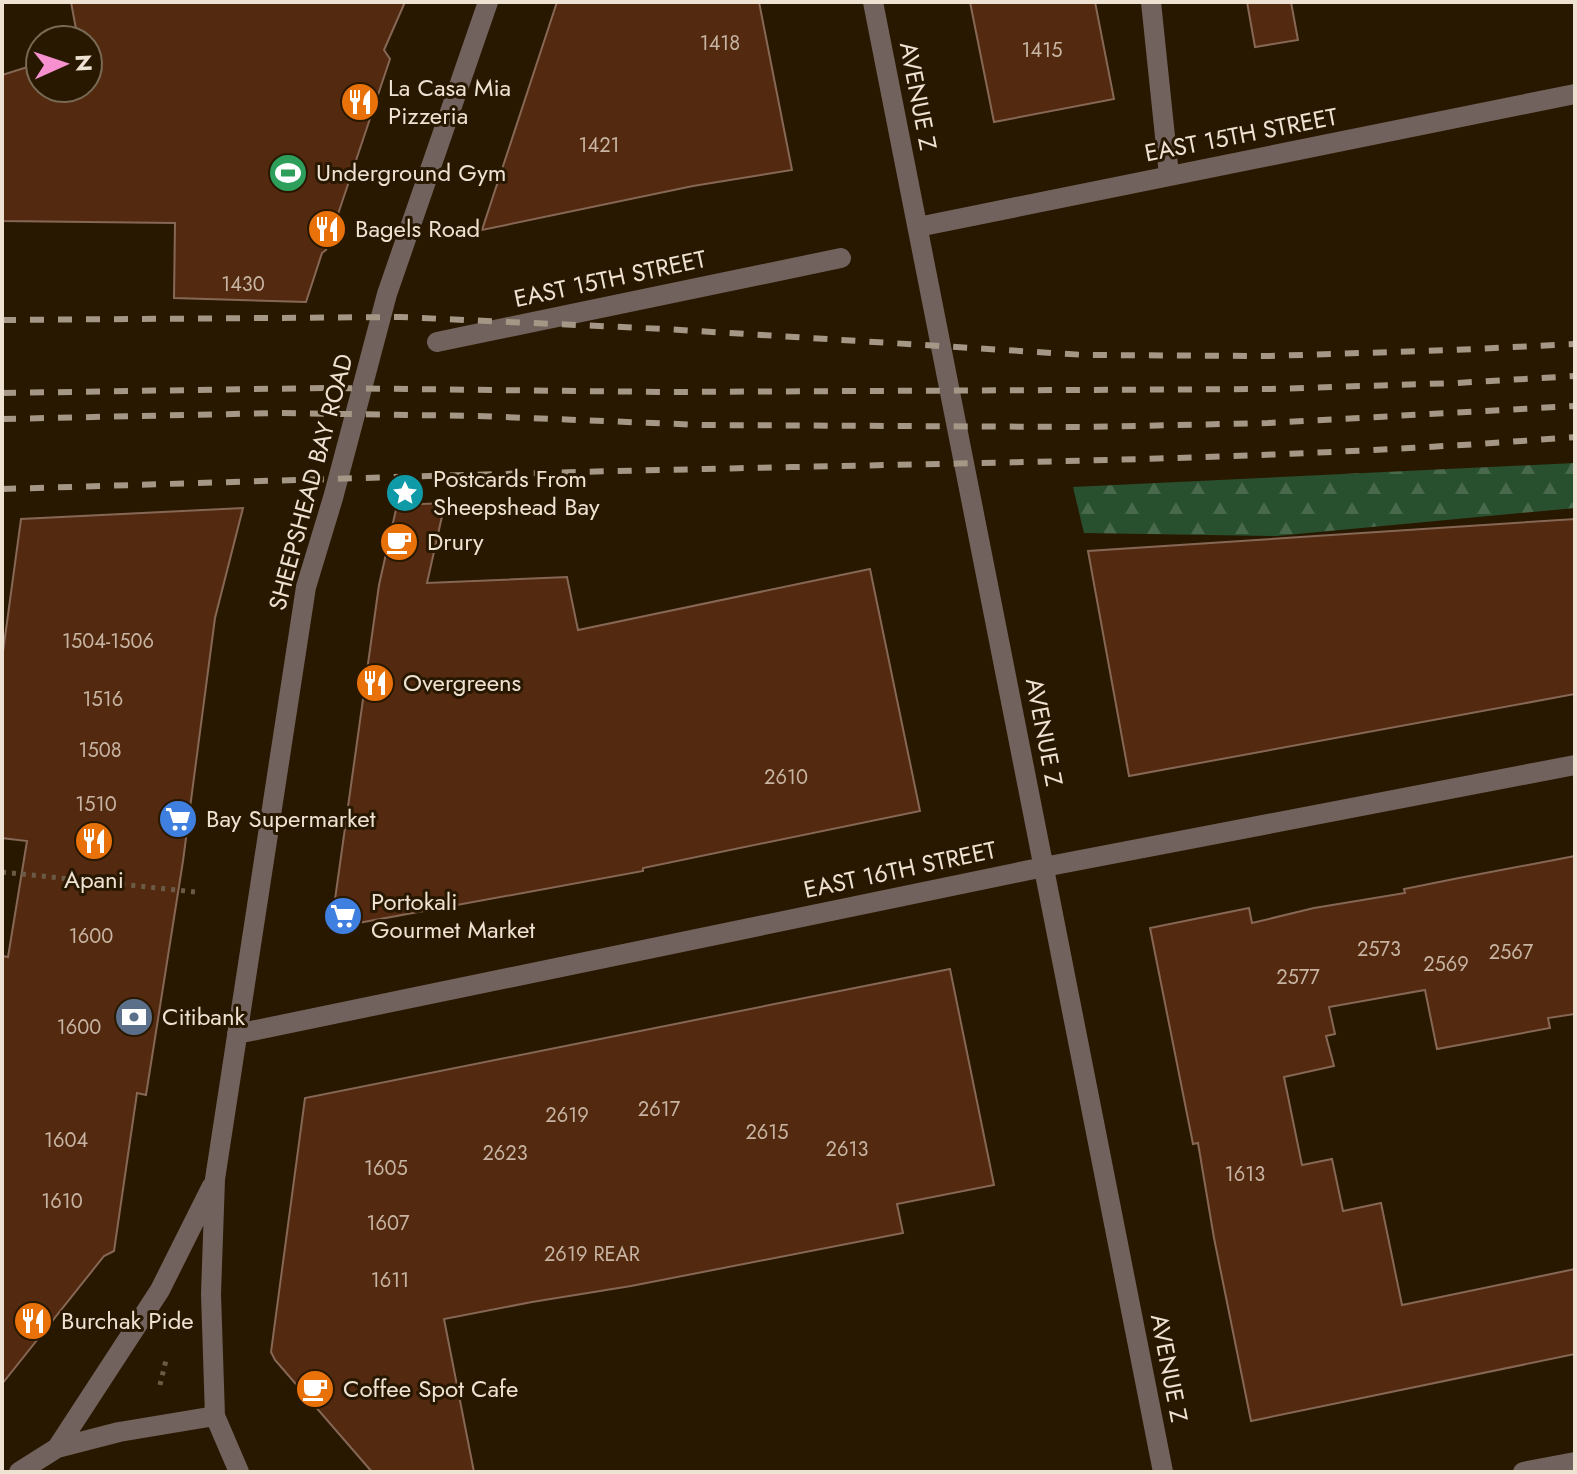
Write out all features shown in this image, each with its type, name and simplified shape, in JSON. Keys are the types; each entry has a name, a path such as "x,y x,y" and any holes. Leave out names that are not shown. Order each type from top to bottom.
{"street":[{"name":"SHEEPSHEAD BAY ROAD","path":"19,1472 57,1448 119,1432 215,1416 211,1294 215,1179 306,587 387,294 488,2"},
{"name":"AVENUE Z","path":"873,2 1163,1472"},
{"path":"1151,2 1169,175"},
{"name":"EAST 15TH STREET","path":"918,227 1575,94"},
{"name":"EAST 15TH STREET","path":"437,342 841,258"},
{"name":"EAST 16TH STREET","path":"237,1034 1044,867 1575,765"},
{"name":"SHEEPSHEAD BAY ROAD","path":"57,1448 160,1290 215,1179"},
{"path":"215,1416 239,1472"},
{"path":"1523,1472 1575,1462"}],"path":[{"path":"2,872 196,892"},
{"path":"160,1385 166,1360"}],"green space":[{"path":"1575,463 1575,508 1276,536 1084,533 1073,487"}],"building":[{"path":"71,2 405,2 384,50 390,59 306,302 174,298 175,223 2,221 2,75 24,68 24,104 104,104 104,24 75,24"},
{"path":"557,2 759,2 792,170 693,186 482,230"},
{"path":"970,2 1095,2 1114,99 994,122"},
{"path":"1247,2 1291,2 1298,40 1255,47"},
{"path":"445,503 427,583 567,577 578,630 870,569 920,811 643,868 643,871 331,928 379,585 397,505"},
{"path":"243,508 215,618 183,861 146,1095 137,1093 114,1251 104,1256 2,1384 2,956 8,957 27,841 2,838 2,659 21,519"},
{"path":"1575,519 1575,694 1129,776 1088,551"},
{"path":"1575,856 1575,1014 1548,1018 1550,1028 1437,1049 1425,990 1329,1007 1335,1034 1326,1036 1334,1066 1284,1077 1302,1165 1332,1159 1343,1211 1381,1203 1402,1305 1575,1269 1575,1354 1251,1421 1198,1143 1193,1144 1150,928 1249,908 1252,923 1314,908 1405,893 1404,889"},
{"path":"950,969 994,1185 897,1204 903,1233 444,1319 474,1472 372,1472 275,1360 271,1352 305,1098"}],"railway":[{"path":"2,320 400,317 665,329 1085,355 1269,356 1575,344"},
{"path":"2,393 324,388 664,392 1271,389 1575,376"},
{"path":"2,419 278,413 478,416 703,425 1088,427 1268,423 1575,406"},
{"path":"2,489 1141,459 1358,451 1575,437"}],"place":[{"name":"La Casa Mia Pizzeria","path":"360,102"},
{"name":"Underground Gym","path":"288,173"},
{"name":"Bagels Road","path":"327,229"},
{"name":"Postcards From Sheepshead Bay","path":"405,493"},
{"name":"Drury","path":"399,542"},
{"name":"Overgreens","path":"375,683"},
{"name":"Bay Supermarket","path":"178,819"},
{"name":"Apani","path":"94,841"},
{"name":"Portokali Gourmet Market","path":"343,916"},
{"name":"Citibank","path":"134,1017"},
{"name":"Burchak Pide","path":"33,1321"},
{"name":"Coffee Spot Cafe","path":"315,1389"}]}
